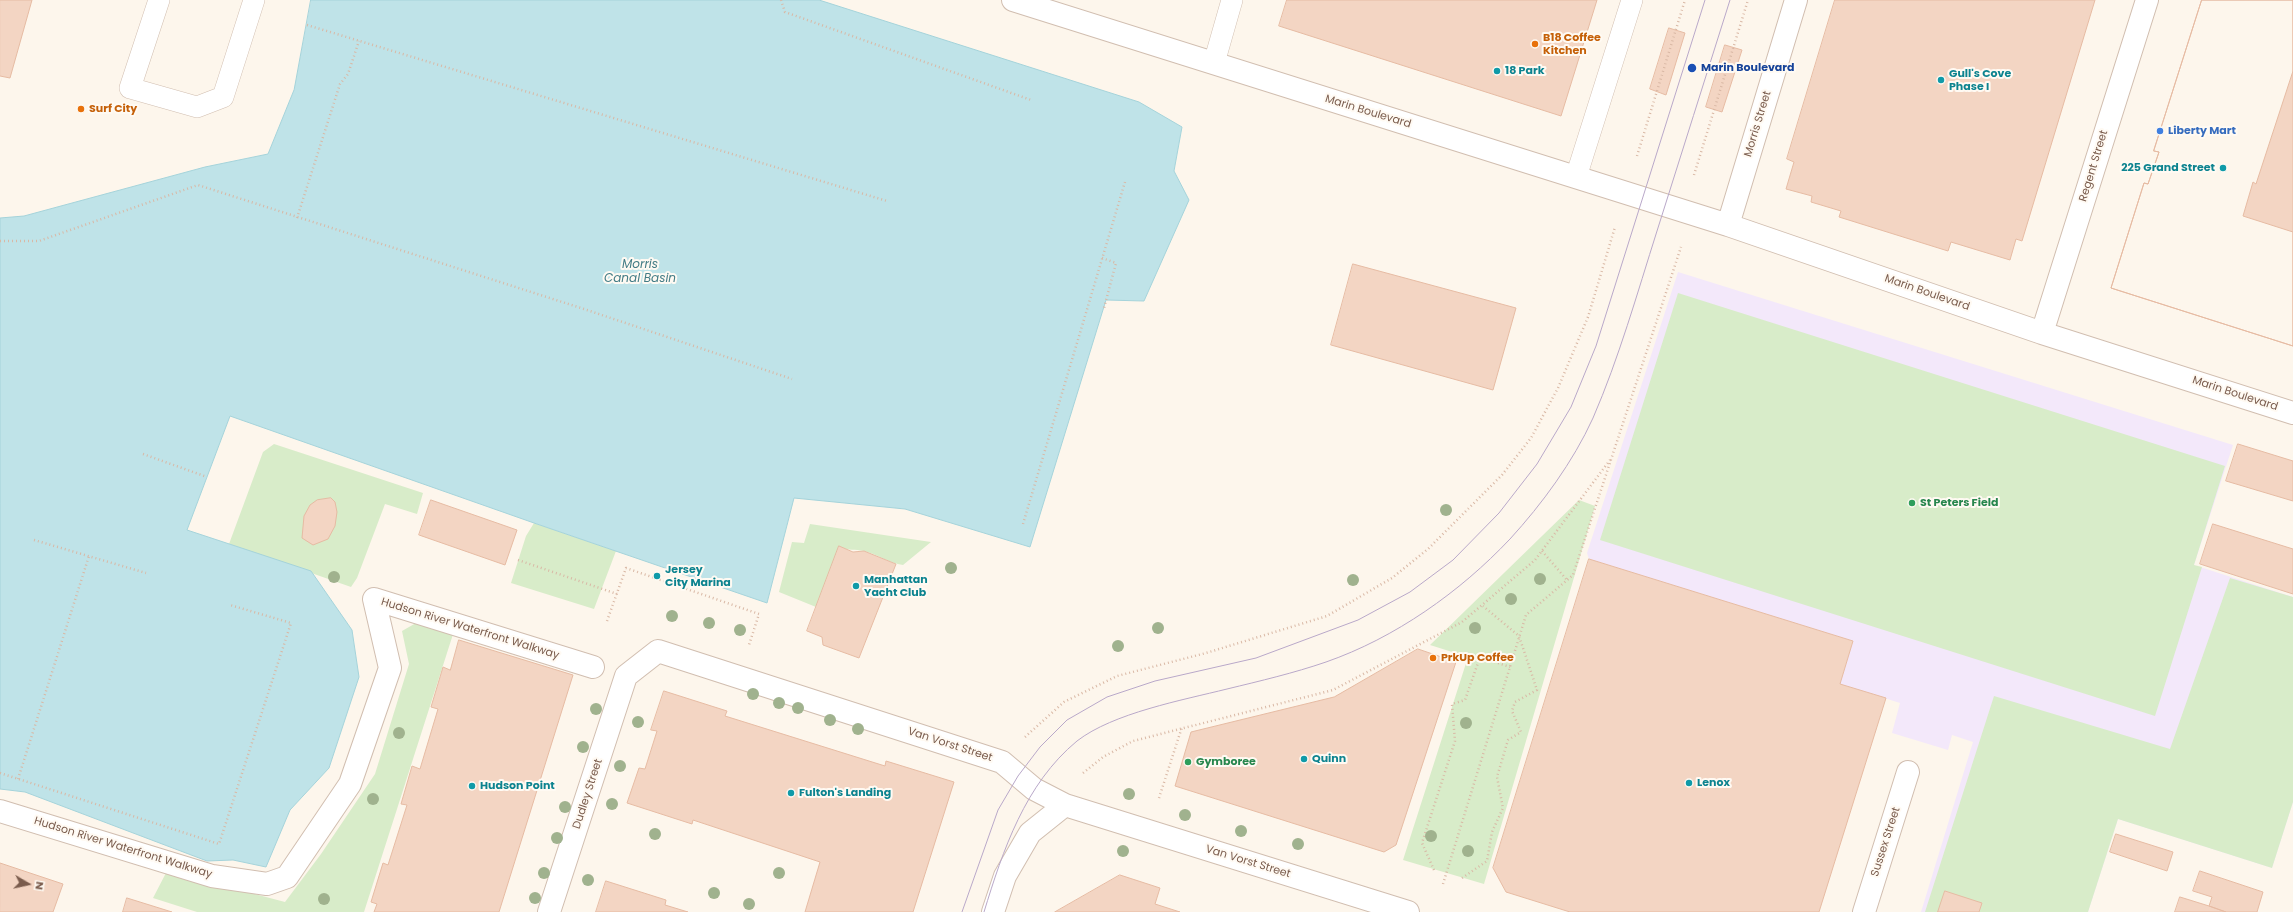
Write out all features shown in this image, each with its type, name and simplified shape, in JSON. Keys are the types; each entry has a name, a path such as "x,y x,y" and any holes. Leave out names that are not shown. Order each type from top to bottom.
{"street":[{"name":"Marin Boulevard","path":"1013,0 1728,225 2042,333 2293,413"},
{"name":"Morris Street","path":"1728,225 1796,0"},
{"name":"Regent Street","path":"2042,333 2147,0"},
{"name":"Hudson River Waterfront Walkway","path":"0,811 212,876 267,884 287,877 350,784 390,668 374,599 593,667"},
{"name":"Van Vorst Street","path":"626,676 658,651 663,652 1002,762 1034,789 1065,805 1408,912"},
{"name":"Dudley Street","path":"549,912 626,676"},
{"name":"Sussex Street","path":"1864,912 1908,772"},
{"path":"993,912 1005,876 1030,833 1065,805"}],"lane":[{"path":"159,0 130,88 197,107 223,97 254,0"},
{"path":"1214,63 1232,0"},
{"path":"1576,177 1632,0"}],"path":[{"path":"781,0 785,12 1030,100"},
{"path":"1637,156 1686,0"},
{"path":"1694,174 1748,0"},
{"path":"306,25 887,202"},
{"path":"297,218 340,84 348,74 359,41"},
{"path":"1023,524 1125,182"},
{"path":"0,241 39,241 198,185 584,309 792,379"},
{"path":"1025,737 1064,702 1117,676 1206,653 1327,616 1392,578 1428,549 1502,475 1531,438 1558,388 1588,317 1615,227"},
{"path":"1443,884 1526,615 1573,574 1681,247"},
{"path":"1102,258 1116,263 1104,308"},
{"path":"142,454 207,477"},
{"path":"1083,773 1102,758 1129,742 1333,690 1462,622 1483,606 1535,560 1611,458"},
{"path":"34,540 146,573"},
{"path":"1542,551 1567,580"},
{"path":"18,779 89,556"},
{"path":"518,560 617,594"},
{"path":"607,621 626,568 759,614 749,645"},
{"path":"0,774 219,844 291,623 230,605"},
{"path":"1462,878 1487,861 1492,832 1503,808 1497,777 1508,740 1521,732 1512,711 1515,702 1537,690 1519,636 1483,606"},
{"path":"1434,870 1422,843 1455,741 1452,704 1465,700 1480,657 1510,667"},
{"path":"1159,798 1182,728"}],"shaded area":[{"path":"1678,272 2233,445 2194,565 2293,597 2293,802 2272,868 2118,819 2088,912 1921,912 1973,742 1952,735 1948,750 1892,733 1900,703 1840,684 1853,641 1589,559 1587,553"}],"green space":[{"name":"St Peters Field","path":"1678,293 2225,466 2194,565 2202,567 2155,716 1600,540"},
{"path":"274,444 423,493 417,514 385,504 357,578 351,587 229,544 263,452"},
{"path":"1579,500 1595,506 1484,884 1403,860 1468,657 1430,645"},
{"path":"534,523 616,551 594,609 511,583 526,536"},
{"path":"810,524 931,542 903,565 864,551 839,547 816,607 779,592 792,542 804,543"},
{"path":"2230,578 2293,597 2293,802 2272,868 2118,819 2088,912 1925,912 1994,696 2170,749"},
{"path":"423,619 455,628 364,912 197,912 153,898 167,871 285,902 321,854 375,774 409,664 402,631"}],"water":[{"name":"Morris Canal Basin","path":"311,0 819,0 1139,102 1182,127 1174,171 1189,200 1144,301 1106,300 1030,547 905,509 794,498 767,603 230,416 187,530 311,571 352,630 359,677 329,768 290,810 266,867 233,860 207,861 25,792 0,789 0,218 24,216 205,167 268,154 294,90"}],"building":[{"path":"0,0 32,0 10,78 0,76"},
{"name":"18 Park","path":"1287,0 1597,0 1561,116 1279,26"},
{"name":"Gull's Cove Phase I","path":"1835,0 2095,0 2022,241 2016,239 2010,260 1951,242 1948,251 1839,217 1841,211 1811,202 1812,196 1786,189 1794,162 1787,159"},
{"name":"225 Grand Street","path":"2202,0 2293,0 2293,71 2256,184 2253,182 2243,216 2293,232 2293,346 2111,288 2144,183 2148,184 2159,152 2154,151"},
{"name":"225 Grand Street","path":"2202,0 2293,0 2293,346 2111,288 2144,183 2148,184 2159,152 2154,151"},
{"path":"1669,28 1685,33 1666,95 1650,89"},
{"path":"1725,45 1742,50 1722,112 1706,107"},
{"path":"1353,264 1516,308 1493,390 1331,345"},
{"path":"2238,444 2293,461 2293,501 2226,481"},
{"path":"331,498 335,502 337,512 335,526 328,539 313,545 302,538 304,516 310,505 317,500"},
{"path":"431,500 517,530 505,565 419,535"},
{"path":"2213,524 2293,549 2293,594 2200,564"},
{"name":"Manhattan Yacht Club","path":"839,546 853,552 864,551 896,564 859,658 823,645 822,637 807,631"},
{"name":"Lenox","path":"1589,559 1853,641 1840,684 1886,698 1819,912 1570,912 1506,892 1493,868"},
{"name":"Hudson Point","path":"459,640 573,675 499,912 374,912 377,904 371,902 383,863 388,865 407,805 401,804 412,766 420,769 438,709 431,707 443,667 450,670"},
{"name":"Quinn","path":"1418,649 1456,662 1396,845 1384,852 1175,786 1191,732 1334,697"},
{"name":"Fulton's Landing","path":"664,691 727,711 725,716 885,766 886,761 954,782 913,912 805,912 820,862 693,820 692,824 627,803 639,768 645,769 657,731 651,730"},
{"path":"2116,834 2173,852 2167,871 2110,852"},
{"path":"0,863 63,884 53,912 0,912"},
{"path":"2200,871 2263,892 2257,912 2226,912 2209,906 2212,897 2193,891"},
{"path":"1120,875 1160,888 1155,904 1180,912 1055,912"},
{"path":"606,881 666,900 665,905 688,912 596,912"},
{"path":"1945,891 1982,903 1979,912 1938,912"},
{"path":"2180,897 2209,906 2226,912 2175,912"},
{"path":"127,898 172,912 123,912"}],"tram line":[{"path":"962,912 998,810 1018,776 1040,747 1067,720 1107,697 1155,681 1256,658 1358,620 1410,592 1453,560 1499,513 1537,464 1571,407 1596,346 1705,0"},
{"path":"984,912 999,865 1018,819 1043,777 1059,758 1077,741 1092,731 1129,715 1170,703 1302,670 1352,652 1377,640 1401,627 1448,595 1491,559 1534,512 1576,451 1593,418 1611,372 1627,326 1730,0"}],"place":[{"name":"B18 Coffee Kitchen","path":"1535,44"},
{"name":"Marin Boulevard","path":"1692,68"},
{"name":"18 Park","path":"1497,71"},
{"name":"Gull's Cove Phase I","path":"1941,80"},
{"name":"Surf City","path":"81,109"},
{"name":"Liberty Mart","path":"2160,131"},
{"name":"225 Grand Street","path":"2223,168"},
{"name":"St Peters Field","path":"1912,503"},
{"name":"Jersey City Marina","path":"657,576"},
{"name":"Manhattan Yacht Club","path":"856,586"},
{"name":"PrkUp Coffee","path":"1433,658"},
{"name":"Quinn","path":"1304,759"},
{"name":"Gymboree","path":"1188,762"},
{"name":"Lenox","path":"1689,783"},
{"name":"Hudson Point","path":"472,786"},
{"name":"Fulton's Landing","path":"791,793"}]}
